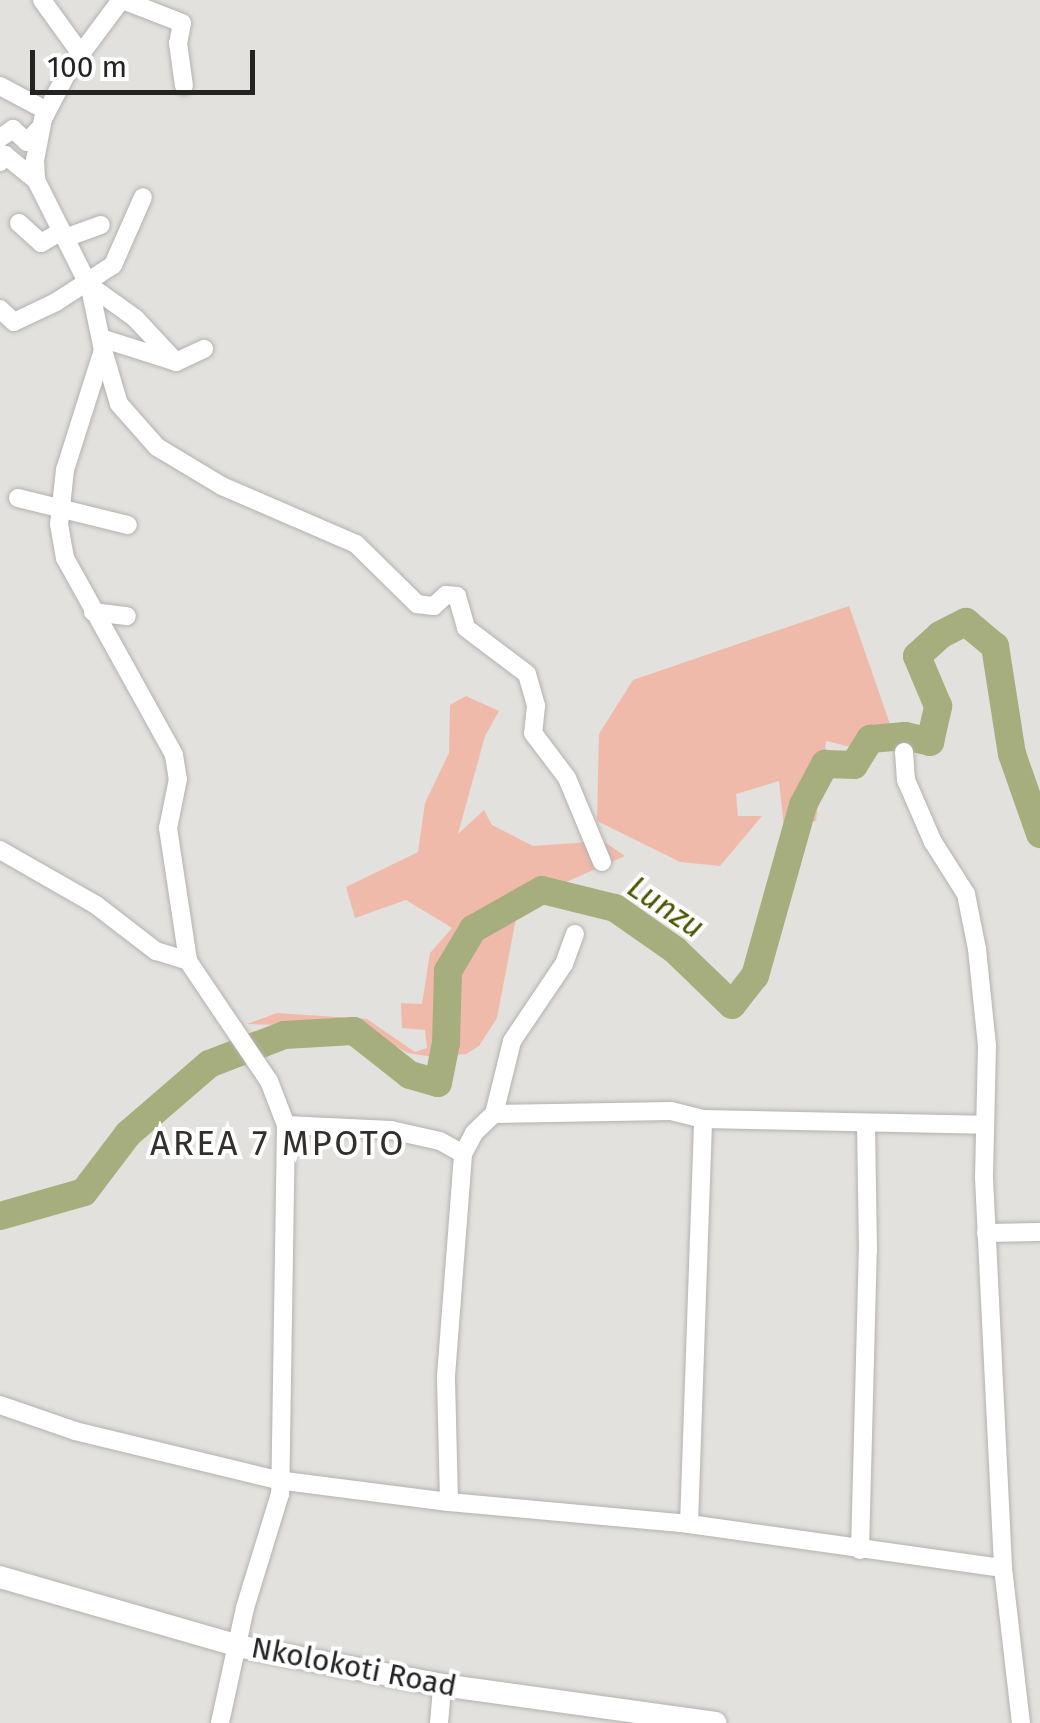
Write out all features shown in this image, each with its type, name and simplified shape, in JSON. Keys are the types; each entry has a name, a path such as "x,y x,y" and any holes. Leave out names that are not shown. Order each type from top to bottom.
{"main road":[{"name":"Nkolokoti Road","path":"0,1577 236,1646 604,1717 699,1722"}],"street":[{"path":"42,0 81,54"},
{"path":"36,180 40,129 47,111 81,54 122,0 182,23 178,43 184,86"},
{"path":"0,86 47,111"},
{"path":"40,129 28,142 13,129 1,152 36,180 88,283 120,404 157,447 222,486 356,544 417,604 434,606 446,596 457,596 466,628 526,674 535,703 533,733 566,778 602,862"},
{"path":"0,309 14,322 88,283 113,265 143,197"},
{"path":"19,223 41,243 101,225"},
{"path":"88,283 135,318 176,362"},
{"path":"102,344 176,362 204,349"},
{"path":"102,344 65,470 61,509 65,558 174,755 178,779 168,828 188,961 268,1080 286,1125 276,1480 280,1494 236,1646 220,1723"},
{"path":"18,498 128,525"},
{"path":"92,612 127,616"},
{"path":"904,752 906,780 933,842 970,906 986,1030 986,1233 1003,1568 1021,1723"},
{"path":"0,850 96,905 156,951 188,961"},
{"path":"450,1502 446,1376 463,1154 474,1133 494,1114 512,1041 564,964 575,934"},
{"path":"494,1114 671,1110 703,1119 983,1125"},
{"path":"689,1524 703,1119"},
{"path":"860,1550 868,1251 866,1124"},
{"path":"286,1125 391,1130 440,1141 463,1154"},
{"path":"986,1233 1040,1232"},
{"path":"0,1405 75,1431 276,1480 450,1502 689,1524 1003,1568"},
{"path":"439,1723 442,1685"}],"shaded area":[{"path":"849,606 890,724 863,750 826,741 816,821 784,828 779,781 736,794 738,816 762,816 720,866 680,862 597,821 599,734 633,680"},
{"path":"466,696 499,711 485,736 458,834 484,810 492,825 533,846 603,841 625,856 519,903 497,1018 479,1046 466,1054 433,1057 408,1053 363,1028 247,1024 277,1013 367,1019 415,1052 427,1048 425,1030 402,1028 401,1003 422,1004 430,953 452,928 406,900 355,918 346,887 418,852 425,803 449,753 450,705"}],"waterway":[{"name":"Lunzu","path":"0,1216 84,1192 128,1134 209,1064 284,1035 354,1031 410,1075 438,1083 446,1043 448,971 473,929 542,890 615,908 675,950 732,1005 755,976 803,805 825,764 854,765 870,739 905,736 930,742 938,706 917,656 940,635 966,622 995,646 1012,754 1040,834"}],"district":[{"name":"AREA 7 MPOTO","path":"278,1143"}]}
